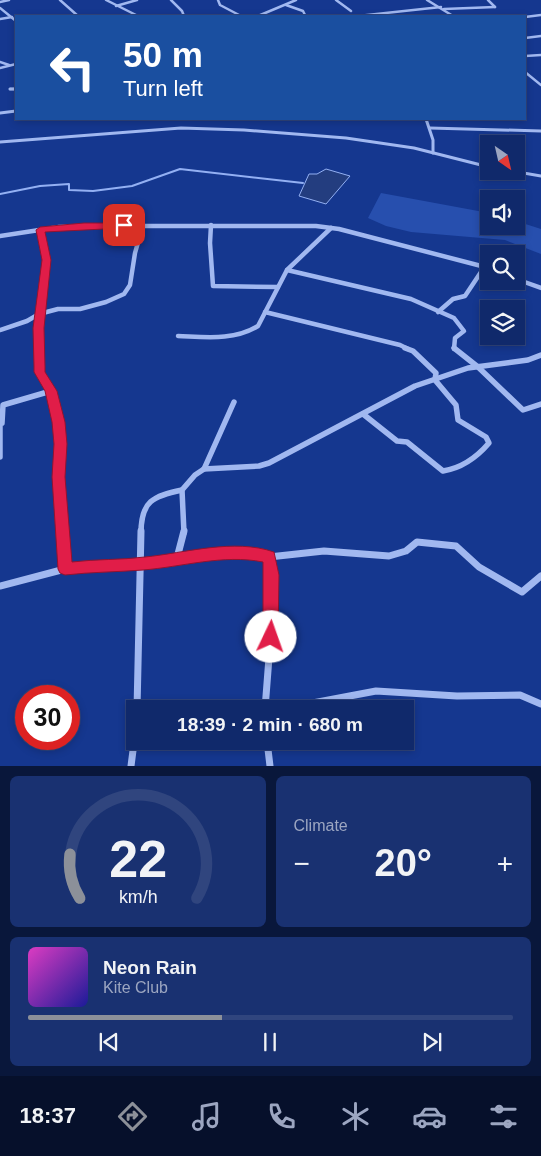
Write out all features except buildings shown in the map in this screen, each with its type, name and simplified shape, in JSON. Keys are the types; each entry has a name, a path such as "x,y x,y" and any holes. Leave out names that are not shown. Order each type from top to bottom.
{"street":[{"path":"0,2 9,0"},
{"path":"60,0 77,15"},
{"path":"106,0 136,15"},
{"path":"116,6 137,0"},
{"path":"170,0 182,11 184,15"},
{"path":"218,0 220,5 239,15"},
{"path":"260,15 296,0"},
{"path":"336,0 351,11"},
{"path":"429,0 438,0"},
{"path":"429,0 452,15"},
{"path":"369,15 443,8 494,7 488,0"},
{"path":"285,5 303,11 305,15"},
{"path":"0,8 15,20"},
{"path":"526,17 541,15"},
{"path":"0,19 12,17"},
{"path":"526,38 541,36"},
{"path":"526,56 541,55"},
{"path":"0,62 10,65"},
{"path":"0,68 15,64"},
{"path":"526,73 541,85"},
{"path":"10,89 15,89"},
{"path":"0,113 15,111"},
{"path":"426,120 430,128 433,153"},
{"path":"0,142 180,128 211,128 346,138 414,148 480,165"},
{"path":"430,128 541,131"},
{"path":"525,173 541,176"},
{"path":"0,330 27,321 40,314 58,309 80,309 106,302 124,294 130,285 135,253 143,225"},
{"path":"211,225 210,243 213,286 278,287"},
{"path":"0,236 84,226 289,225 331,228 480,265"},
{"path":"178,336 237,335 250,332 258,326 287,270 331,228"},
{"path":"40,230 46,260 40,314 40,372 51,391 58,422 60,444 58,477 65,569"},
{"path":"287,270 412,299 454,318 464,331 455,338 454,349 478,366 523,410 541,404"},
{"path":"438,312 453,299 466,296 480,277"},
{"path":"525,282 541,288"},
{"path":"265,312 400,345 413,351 436,372 435,380 456,405 458,420 486,437 489,443 485,449 453,471 443,471 407,442 397,441 363,414"},
{"path":"137,700 138,622 142,564 141,516 147,504 165,493 182,490 195,475 204,469 259,466 268,463 415,386 478,366 528,360 541,355"},
{"path":"0,458 3,405 51,391"},
{"path":"204,469 209,454 218,440 223,424 234,402"},
{"path":"177,558 184,536 182,490"},
{"path":"0,586 65,569 102,565 142,564 225,553 255,554 269,557 324,551 389,556 406,551 417,542 456,546 480,567 522,592 541,576"},
{"path":"266,700 272,619 269,557"},
{"path":"328,700 376,691 457,696 520,695 541,704"},
{"path":"131,766 133,750"},
{"path":"268,750 270,766"}],"shaded area":[{"path":"326,169 350,176 326,204 299,196 309,174 317,174"},
{"path":"381,193 480,211 480,235 525,235 525,224 541,229 541,254 525,248 525,245 518,245 505,240 411,232 386,226 368,218"}],"waterway":[{"path":"0,194 40,186 69,184 69,190 93,191 132,186 180,169 303,183"}],"route":[{"path":"124,225 59,227 40,230 46,260 38,328 39,366 40,372 51,391 58,422 60,444 58,477 65,569 102,565 142,564 225,553 255,554 269,557 272,575 271,637"}]}
